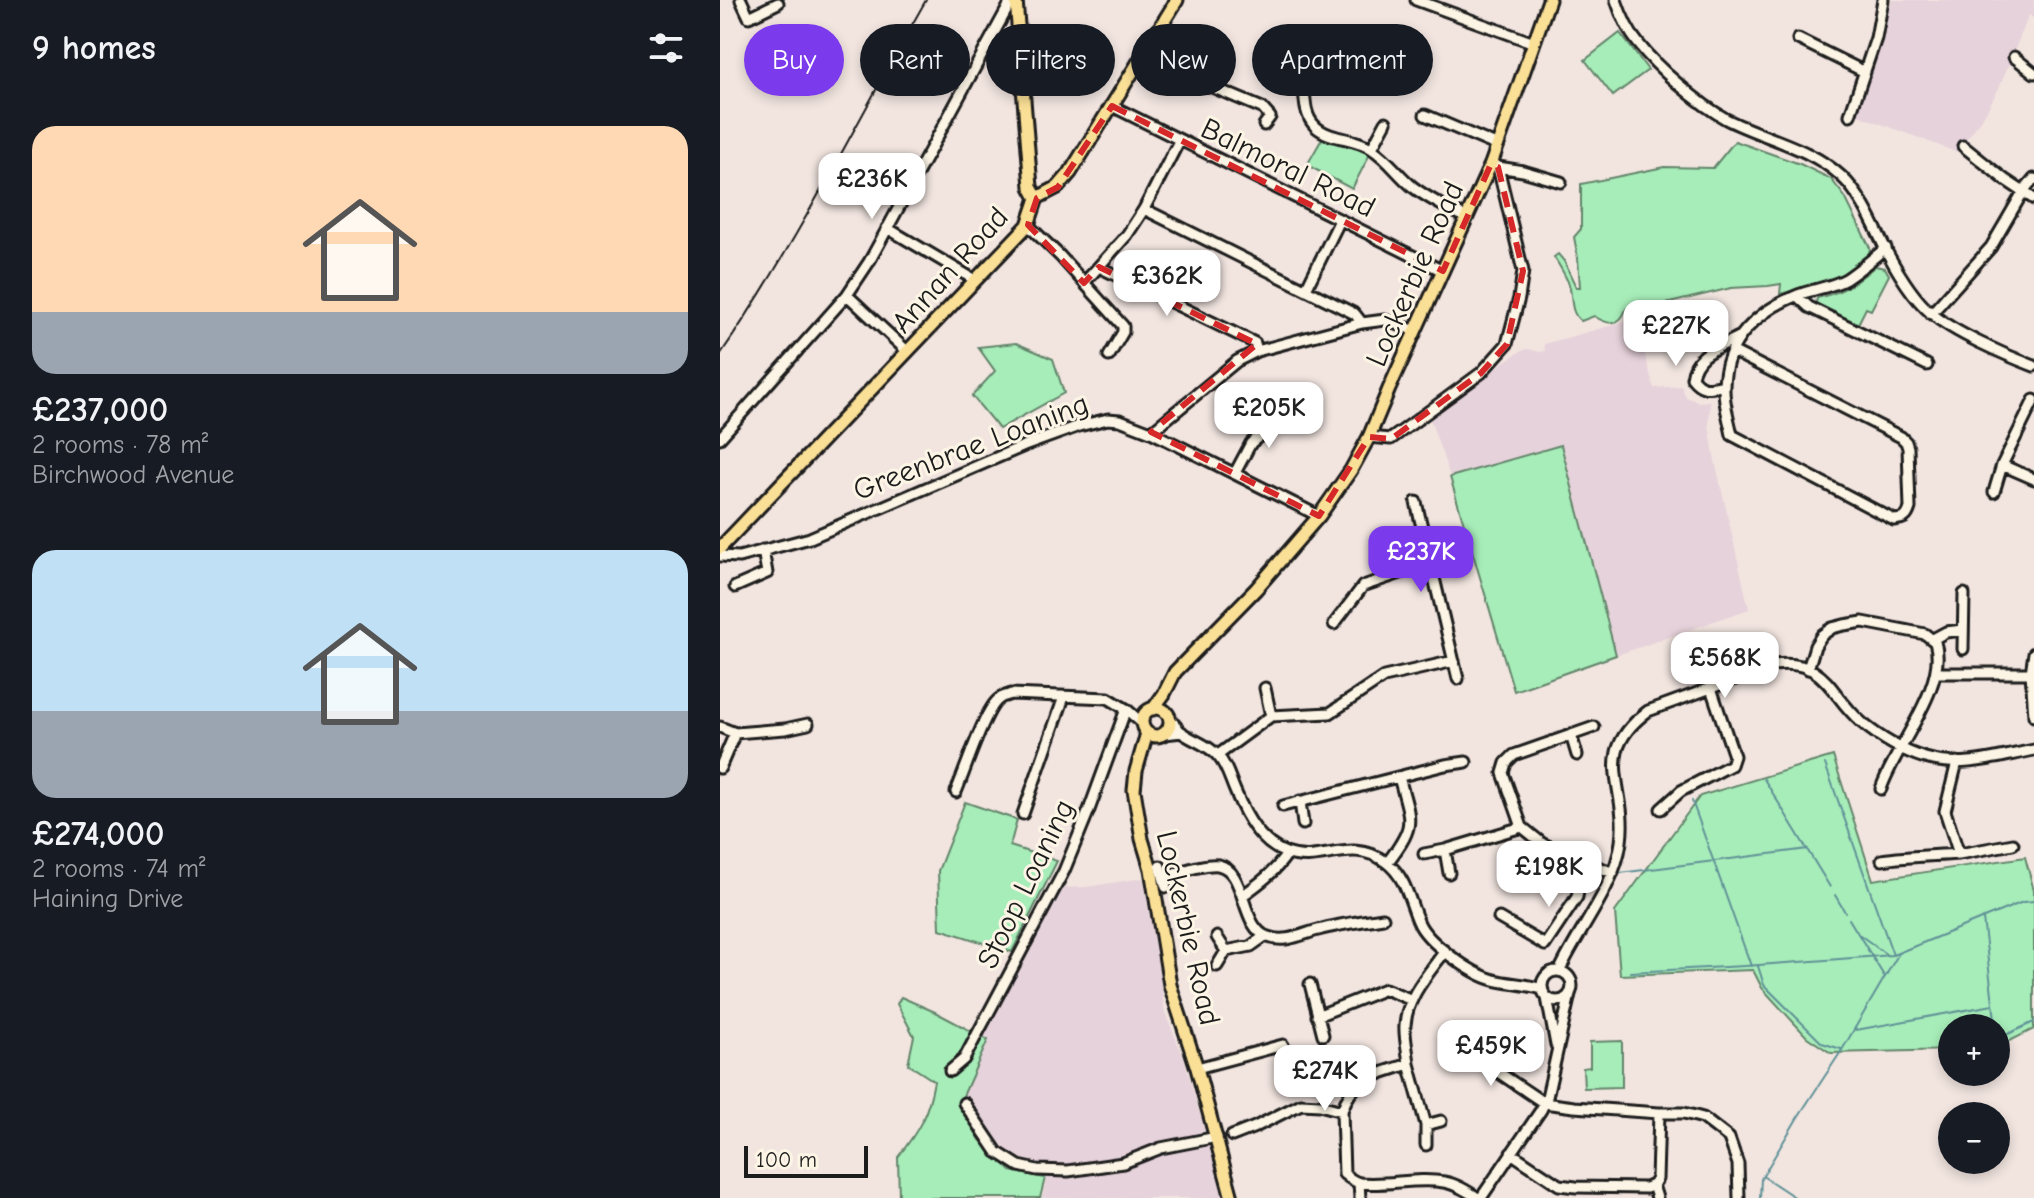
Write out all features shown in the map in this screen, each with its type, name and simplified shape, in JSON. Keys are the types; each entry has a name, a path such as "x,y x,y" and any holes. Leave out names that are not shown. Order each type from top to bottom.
{"main road":[{"path":"1014,0 1031,187 1037,198"},
{"name":"Annan Road","path":"1163,24 1177,0"},
{"name":"Lockerbie Road","path":"1232,1198 1197,1068 1170,985 1154,884 1134,790 1136,771 1151,725 1175,672 1256,589 1319,516 1351,470 1369,437 1467,218 1494,166 1498,146 1549,0"},
{"name":"Annan Road","path":"720,548 1028,225 1037,198 1058,187 1131,77"},
{"path":"1164,694 1168,716 1169,727 1151,725 1160,709 1168,716"}],"street":[{"path":"741,0 749,17 778,3"},
{"path":"720,438 847,295 869,262 1014,0"},
{"path":"1416,0 1534,43"},
{"path":"1616,0 1638,43 1689,93 1726,118 1803,152 1839,174 1850,185 1895,266 1931,314 1954,329 2034,366"},
{"path":"1850,115 1875,40 1883,0"},
{"path":"1798,39 1865,72"},
{"path":"2014,57 2034,73"},
{"path":"1233,96 1262,108 1270,117 1264,125"},
{"path":"1305,96 1309,119 1316,127 1372,148 1412,187 1467,218"},
{"name":"Balmoral Road","path":"1112,106 1443,271"},
{"path":"1425,115 1498,146"},
{"path":"1372,148 1386,122"},
{"path":"1084,283 1127,235 1179,141"},
{"path":"1963,146 2034,199"},
{"path":"1369,437 1391,439 1481,373 1507,344 1523,271 1494,166 1561,182"},
{"path":"1931,314 1991,247 2034,179"},
{"path":"1144,209 1355,314 1362,323"},
{"path":"1306,289 1340,220"},
{"path":"1028,225 1123,326 1123,332 1109,356"},
{"path":"887,228 975,280"},
{"path":"1732,351 1901,437 1908,448 1910,508 1904,519 1894,520 1732,435 1724,385 1732,351 1748,326 1766,311 1797,296 1844,280 1886,248"},
{"path":"1099,267 1255,343 1257,351"},
{"path":"847,295 908,352"},
{"path":"1797,296 1809,307 1927,365"},
{"path":"1151,432 1237,361 1257,351 1362,323 1385,320 1416,331"},
{"path":"1724,385 1709,388 1698,385 1692,378 1693,368 1700,357 1739,337"},
{"path":"1994,492 2002,465 2034,400"},
{"name":"Greenbrae Loaning","path":"720,556 739,557 810,538 1024,446 1108,419 1120,420 1151,432 1319,516"},
{"path":"1235,473 1251,443 1271,427 1296,419"},
{"path":"2002,465 2034,479"},
{"path":"1416,502 1458,679"},
{"path":"735,587 767,573 763,550"},
{"path":"1334,624 1363,586 1430,563"},
{"path":"1963,649 1964,594"},
{"path":"1808,669 1822,635 1844,625 1863,622 1925,634 1933,639 1937,646 1936,673 1881,789"},
{"path":"1933,639 1946,632 1963,630"},
{"path":"2034,653 2031,673 2034,716"},
{"path":"1218,755 1271,716 1330,713 1384,677 1454,661"},
{"path":"1560,970 1613,873 1623,826 1615,759 1626,731 1648,711 1774,665 1787,664 1808,669 1822,677 1861,721 1901,749 1925,758 1980,762 2034,750"},
{"path":"1936,673 2031,673"},
{"path":"1265,688 1271,716"},
{"path":"1661,809 1681,791 1731,765 1734,756 1711,688"},
{"path":"956,792 983,723 998,699 1011,694 1108,698 1151,725 1182,732 1218,755 1255,828 1269,843 1287,854 1308,856 1347,850 1366,852 1387,863 1408,890 1419,924 1445,951 1491,979 1527,985 1557,1001 1570,994"},
{"path":"1023,814 1064,697"},
{"name":"Stoop Loaning","path":"950,1071 964,1059 1064,871 1126,709"},
{"path":"1168,716 1182,732"},
{"path":"720,727 735,733 808,724"},
{"path":"1594,727 1514,755 1506,763 1503,773 1522,827 1543,844 1613,873"},
{"path":"720,768 735,733"},
{"path":"1571,735 1577,755"},
{"path":"1445,765 1450,751"},
{"path":"1283,806 1466,762"},
{"path":"1957,762 1945,811 1959,854"},
{"path":"1387,863 1408,832 1409,814 1399,777"},
{"path":"1300,801 1303,824"},
{"path":"1424,854 1522,827"},
{"path":"1882,860 1959,854 2013,844"},
{"path":"1445,850 1449,873"},
{"path":"1242,896 1270,876 1287,854"},
{"path":"1499,918 1545,945 1577,897 1583,861"},
{"path":"1160,866 1165,882 1212,865 1221,865 1233,876 1255,928 1265,936 1283,940 1383,918"},
{"path":"1356,909 1359,922"},
{"path":"1217,966 1226,951 1251,946 1265,936"},
{"path":"1217,937 1226,951"},
{"path":"1426,1145 1426,1125 1409,1064 1405,1027 1412,1000 1445,951"},
{"path":"1409,1064 1367,1078 1356,1085 1345,1102 1342,1111 1344,1174 1359,1183 1442,1181 1480,1198 1544,1103 1572,985 1568,975 1560,970 1546,975 1541,984 1557,1048"},
{"path":"1310,984 1323,1035"},
{"path":"1317,1016 1385,989 1412,1000"},
{"path":"1456,1048 1503,1036"},
{"path":"1477,1042 1483,1062 1544,1103 1684,1113 1703,1118 1729,1138 1738,1164 1739,1198"},
{"path":"1197,1068 1283,1045"},
{"path":"964,1103 997,1152 1019,1166 1037,1170 1068,1171 1123,1163 1161,1148 1217,1137"},
{"path":"1232,1136 1301,1104 1342,1111"},
{"path":"1511,1153 1559,1185 1646,1188 1657,1179 1659,1113"},
{"path":"1426,1125 1441,1121"},
{"path":"1359,1183 1360,1198"},
{"path":"1653,1185 1657,1198"},
{"path":"1576,1187 1577,1198"}],"highlighted area":[{"path":"1112,106 1443,271 1491,164 1498,167 1523,271 1507,344 1481,373 1391,439 1369,437 1319,516 1151,432 1257,344 1099,267 1084,283 1028,225 1037,198 1058,187"}],"shaded area":[{"path":"1892,0 2034,0 2034,19 2029,15 1999,88 1982,119 1956,152 1855,114"},
{"path":"1635,319 1654,388 1681,386 1686,397 1699,402 1710,401 1709,425 1715,461 1749,609 1514,691 1454,488 1430,419 1521,351 1545,351 1544,344"},
{"path":"1143,878 1165,1013 1184,1058 1224,1198 1042,1198 1047,1177 1012,1169 980,1138 960,1104 989,1040 983,1036 1057,888"}],"green space":[{"path":"1620,33 1648,70 1613,96 1585,60"},
{"path":"1323,137 1370,154 1352,189 1307,165"},
{"path":"1735,141 1800,164 1831,179 1845,197 1870,248 1868,257 1840,277 1780,294 1781,284 1731,288 1637,311 1626,309 1620,319 1613,323 1594,316 1581,321 1573,308 1568,282 1554,257 1558,254 1576,287 1580,287 1574,237 1581,229 1581,184 1664,167 1713,168"},
{"path":"1875,266 1885,268 1889,275 1871,310 1866,308 1857,326 1816,303 1817,298 1848,286"},
{"path":"1016,343 1053,359 1064,393 999,429 972,396 995,371 978,347"},
{"path":"1561,445 1616,655 1514,691 1450,477"},
{"path":"1833,756 1873,880 2025,857 2034,891 2034,1029 2010,1041 2010,1014 1938,1014 1938,1050 1831,1053 1807,1037 1762,988 1753,970 1620,975 1615,912 1700,796"},
{"path":"965,802 1017,820 1010,846 1057,861 1012,952 940,929 938,871"},
{"path":"901,997 988,1040 959,1105 980,1140 1011,1171 1045,1178 1040,1198 899,1198 898,1157 922,1122 934,1081 908,1064 914,1036 897,1004"},
{"path":"1622,1041 1622,1087 1584,1088 1583,1068 1590,1067 1590,1042"}],"waterway":[{"path":"1825,764 1893,955"},
{"path":"1764,779 1830,887"},
{"path":"1692,801 1751,966"},
{"path":"1620,873 1808,849"},
{"path":"1835,895 1845,912"},
{"path":"1630,972 1893,955 2023,902 2034,901"},
{"path":"1849,919 1884,976"},
{"path":"1983,919 1994,1014"},
{"path":"1860,935 1887,955"},
{"path":"1760,1198 1761,1179 1899,953"},
{"path":"1758,966 1764,985 1822,1043 1841,1049"},
{"path":"1856,1030 1993,1005"},
{"path":"2010,1033 2034,1022"},
{"path":"1764,1177 1796,1198"}],"railway":[{"path":"720,355 776,269 926,0"}]}
